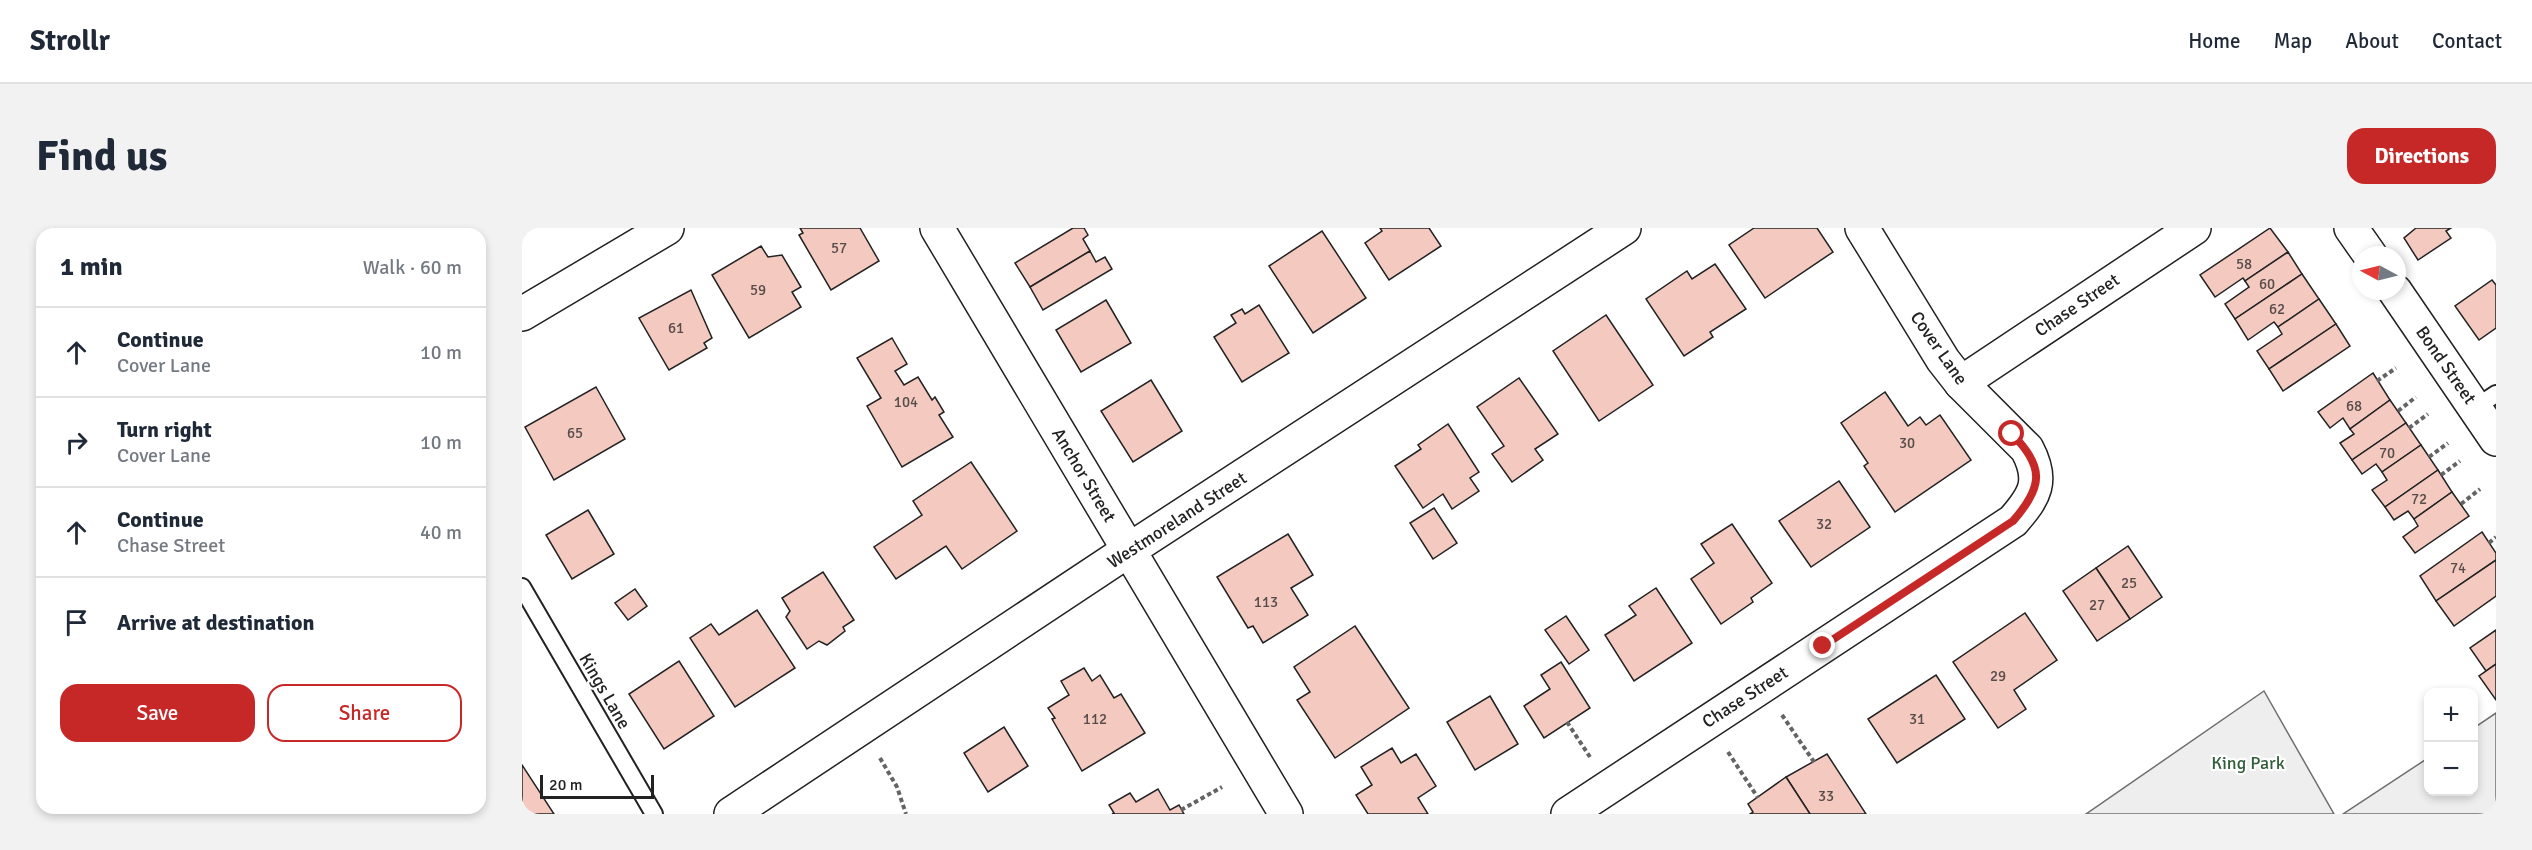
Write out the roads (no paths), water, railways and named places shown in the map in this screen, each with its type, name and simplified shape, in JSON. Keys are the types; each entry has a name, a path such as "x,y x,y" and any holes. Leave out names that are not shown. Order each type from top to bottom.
{"street":[{"path":"522,314 668,228"},
{"name":"Anchor Street","path":"937,228 1287,814"},
{"name":"Westmoreland Street","path":"731,814 1129,550 1624,228"},
{"name":"Cover Lane","path":"1862,228 1943,360 1961,383 2027,449 2034,462 2036,475 2031,501 2013,521"},
{"name":"Chase Street","path":"1961,383 2194,228"},
{"path":"2351,228 2364,246"},
{"name":"Bond Street","path":"2402,300 2486,401 2496,439"},
{"name":"Chase Street","path":"1568,814 2013,521"}],"lane":[{"name":"Kings Lane","path":"522,589 654,814"}],"park label":[{"name":"King Park","path":"2248,763"}]}
